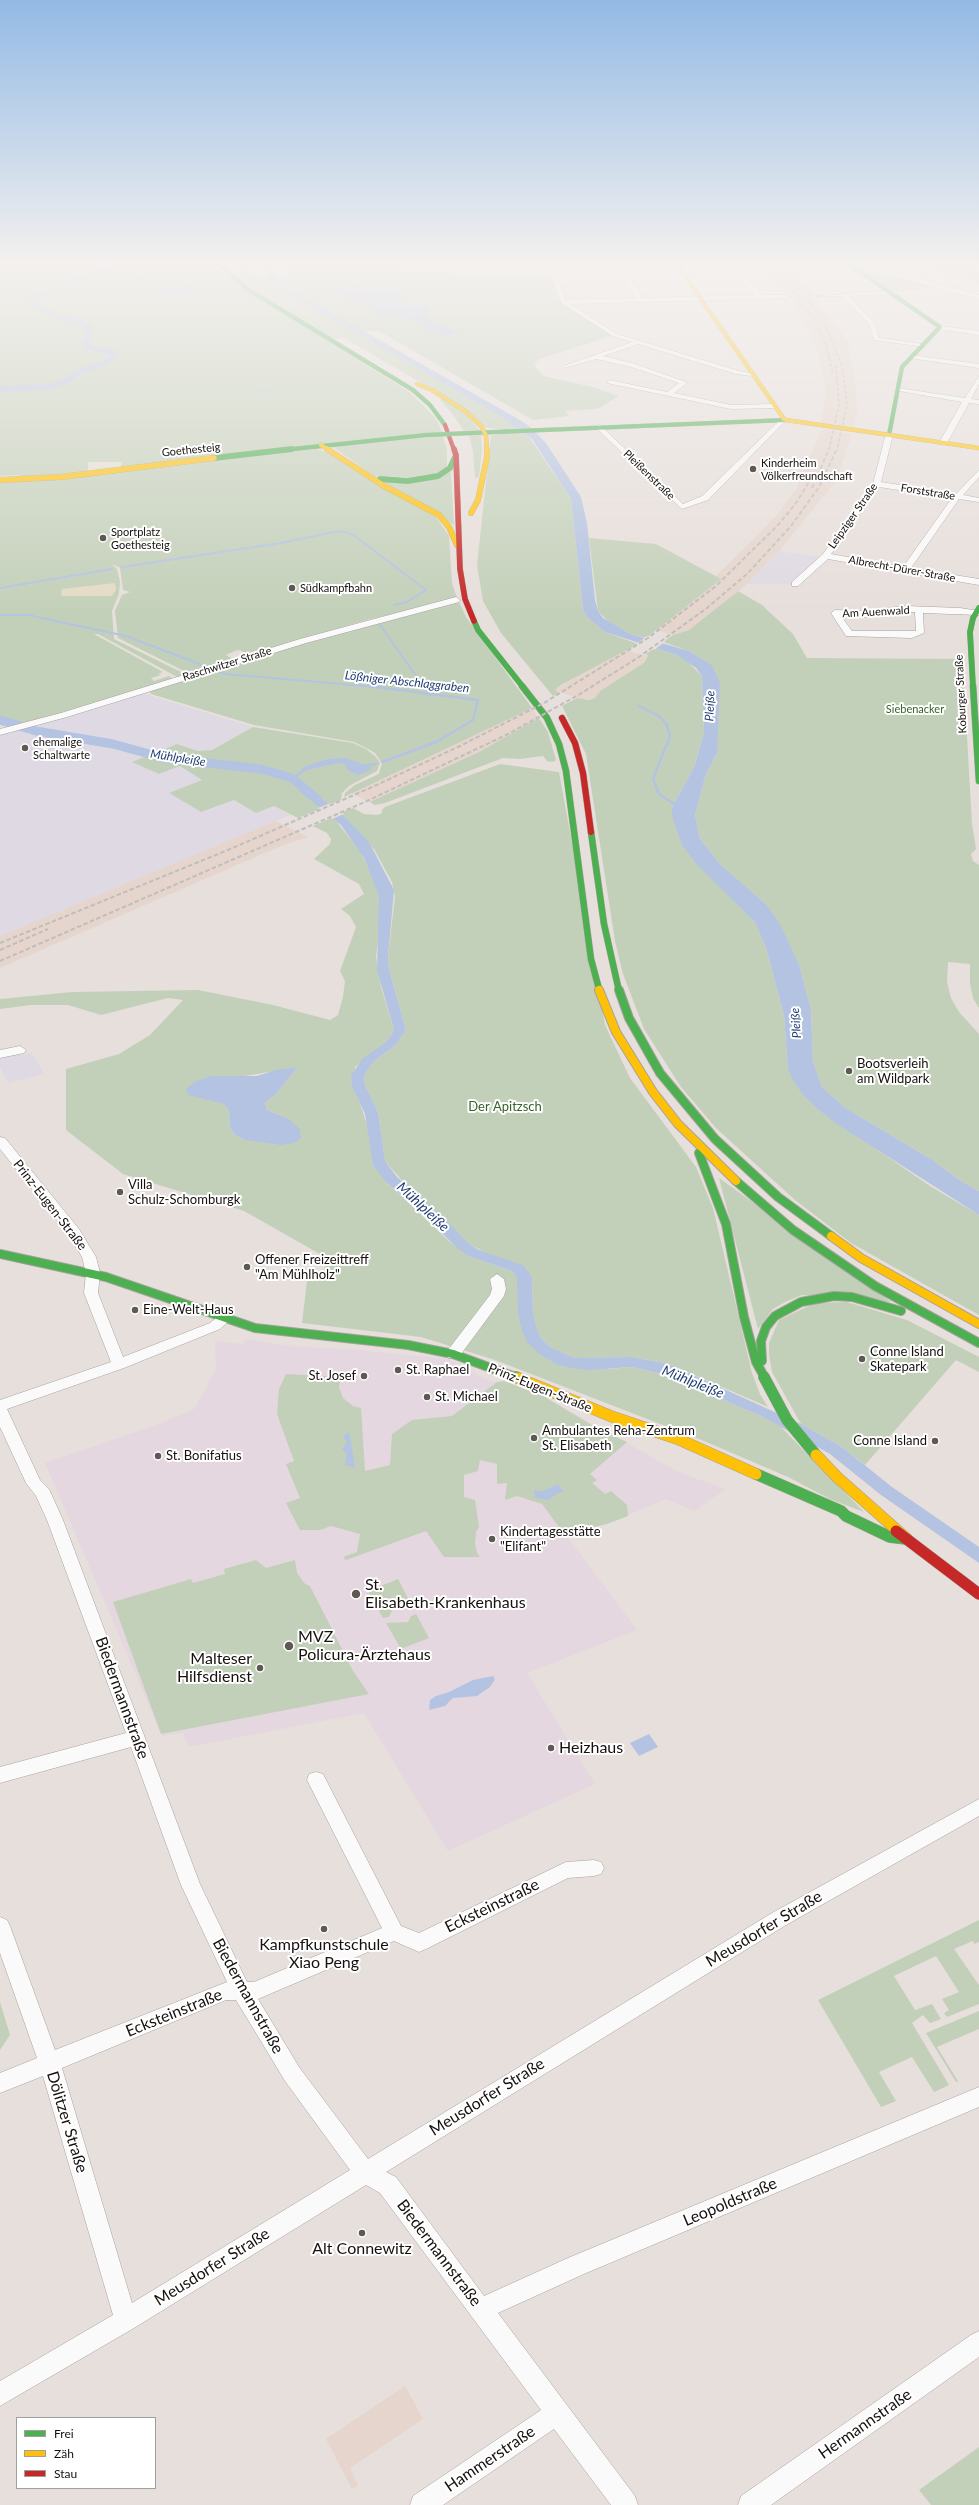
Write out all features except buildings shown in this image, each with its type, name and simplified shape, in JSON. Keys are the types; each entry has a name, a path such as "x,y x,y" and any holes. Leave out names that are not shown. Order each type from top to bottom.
{"main road":[{"path":"396,380 424,400 446,427 456,454 461,584 474,622 483,637 546,718 559,744 566,771 591,959 600,994 616,1032 639,1072 665,1108 694,1141 754,1198 818,1248 875,1286 979,1342"},
{"path":"756,380 780,412 889,435 979,448"},
{"path":"889,435 899,380"},
{"path":"412,381 432,390 461,408 484,432 487,456 478,500 471,517 470,491"},
{"path":"412,381 446,410 464,441"},
{"path":"598,426 768,419 780,412"},
{"name":"Goethesteig","path":"0,480 77,475 321,445 426,435 598,426"},
{"path":"321,445 370,476 439,515 449,527 459,547"},
{"path":"370,476 404,481 428,479 448,471 456,454"},
{"name":"Koburger Straße","path":"977,611 970,632 979,781"},
{"path":"554,707 574,743 583,773 604,924 615,980 629,1018 660,1073 715,1139 778,1197 861,1258 979,1324"},
{"path":"694,1141 714,1188 726,1224 744,1317 756,1362 778,1406 809,1448 837,1477 907,1539"},
{"name":"Prinz-Eugen-Straße","path":"0,1254 93,1273 146,1289 255,1328 408,1345 453,1354 526,1381 613,1417 678,1439 841,1511 848,1511 878,1521 907,1539 958,1580 979,1594"},
{"path":"763,1377 761,1341 766,1327 775,1316 807,1300 834,1296 852,1297 878,1303 955,1330"}],"street":[{"path":"668,394 684,383 675,380"},
{"path":"943,443 978,380"},
{"path":"609,382 731,407 780,412"},
{"path":"897,390 979,402"},
{"name":"Pleißenstraße","path":"598,426 682,507 705,498 780,412"},
{"name":"Leipziger Straße","path":"795,584 826,556 877,484 889,435"},
{"path":"906,569 957,497 979,472"},
{"name":"Forststraße","path":"877,484 979,500"},
{"name":"Albrecht-Dürer-Straße","path":"826,556 979,582"},
{"name":"Raschwitzer Straße","path":"0,732 28,725 346,629 456,600"},
{"name":"Am Auenwald","path":"918,610 920,633 912,635 849,634 835,613 866,614 918,610 977,611"},
{"path":"0,1054 20,1050"},
{"name":"Prinz-Eugen-Straße","path":"0,1141 74,1232 89,1257 93,1273 91,1293 119,1364"},
{"path":"453,1354 497,1296 499,1289 497,1279"},
{"path":"0,1405 12,1403 119,1364 215,1326 225,1318"},
{"name":"Biedermannstraße","path":"0,1410 34,1483 43,1493 49,1507 88,1604 191,1885 241,1990 292,2074 364,2173 388,2184 626,2505"},
{"path":"0,1775 136,1738"},
{"path":"316,1780 394,1932"},
{"name":"Meusdorfer Straße","path":"0,2394 126,2320 780,1919 979,1808"},
{"name":"Ecksteinstraße","path":"0,2083 50,2064 226,1991 255,1991 394,1932 418,1943 566,1870 594,1868"},
{"name":"Dölitzer Straße","path":"0,1926 50,2064 126,2320"},
{"name":"Leopoldstraße","path":"481,2309 576,2266 979,2097"},
{"name":"Hermannstraße","path":"750,2505 979,2342"},
{"name":"Hammerstraße","path":"422,2505 558,2412"}],"shaded area":[{"path":"823,380 855,380 857,414 854,426 820,423 826,394"},
{"path":"827,429 852,434 837,480 779,551 747,584 689,630 673,635 654,629 716,576 776,516 796,489 821,431"},
{"path":"779,551 823,557 795,584 747,584"},
{"path":"624,650 648,656 644,663 600,691 595,698 584,700 554,690"},
{"path":"138,692 253,727 212,750 198,751 177,744 133,762 159,774 180,766 203,780 169,793 201,812 234,800 256,813 274,806 290,815 0,936 0,732"},
{"path":"529,704 542,723 375,805 348,791 355,785"},
{"path":"275,821 308,837 283,845 0,968 0,936"},
{"path":"20,1053 21,1055 32,1053 44,1074 8,1083 0,1067 0,1058"},
{"name":"St. Elisabeth-Krankenhaus","path":"246,1339 289,1346 359,1350 449,1359 487,1380 497,1382 504,1381 545,1397 680,1473 726,1489 694,1511 666,1499 607,1524 565,1534 637,1630 527,1673 595,1784 448,1851 364,1713 189,1747 183,1733 163,1736 161,1734 45,1463 156,1425 194,1409 216,1370 215,1341 243,1344"},
{"path":"405,2386 423,2419 350,2468 358,2485 352,2489 326,2439"}],"green space":[{"path":"0,380 390,380 411,393 437,420 442,432 120,468 122,462 88,462 88,474 18,479 19,475 0,476"},
{"path":"416,380 439,380 511,422 527,434 571,499 583,609 587,617 605,632 638,644 561,685 555,690 560,693 553,696 501,633 483,601 477,565 491,436 505,432 500,429 487,428 458,404"},
{"path":"464,380 561,380 593,387 619,396 597,409 565,411 569,416 533,420"},
{"path":"442,398 467,415 479,430 464,431 451,412 440,400"},
{"path":"469,435 481,435 482,449 479,477 475,478 473,452"},
{"path":"443,436 447,450 447,468 426,478 374,476 333,447 342,444"},
{"path":"316,449 326,452 436,517 449,536 452,583 457,598 363,621 248,655 240,650 235,651 226,655 233,659 188,673 118,638 115,611 122,595 130,592 123,590 120,568 112,564 117,569 120,581 119,594 112,611 114,639 187,675 179,678 98,634 94,634 163,672 158,674 161,675 151,678 154,681 169,676 174,679 20,725 0,717 0,482"},
{"path":"451,472 454,525 381,481"},
{"path":"589,538 656,544 721,579 646,638 630,634 612,625 598,611"},
{"name":"Siebenacker","path":"738,591 762,605 793,634 807,658 959,659 963,667 972,824 976,849 971,854 973,861 979,865 979,1008 973,998 970,984 970,964 948,962 947,982 951,998 959,1012 979,1034 979,1191 961,1181 931,1159 844,1107 822,1087 813,1062 811,1010 800,967 767,905 720,864 700,839 695,815 706,774 717,753 712,665 689,651 663,642 673,635 689,630"},
{"path":"459,602 466,617 532,708 344,797 345,793 355,785 379,774 382,763 375,753 354,742 254,725 151,694 150,690 305,642"},
{"path":"655,648 677,655 688,662 702,676 704,732 695,765 672,808 755,922 767,951 784,1016 788,1069 802,1094 815,1107 930,1186 979,1215 979,1315 851,1243 795,1200 716,1128 681,1087 644,1029 623,974 615,941 586,754 562,706 577,698 589,700 595,698 600,691 644,663 648,656 646,654"},
{"path":"539,718 548,732 556,760 553,762 547,761 543,756 520,759 503,758 385,803 375,805 370,802 479,752"},
{"path":"253,727 353,743 366,749 377,758 380,763 377,771 349,786 342,793 341,800 298,818 274,806 256,813 234,800 201,812 169,793 202,780 180,766 159,774 132,762 177,744 198,751 212,750"},
{"name":"Der Apitzsch","path":"500,764 559,772 605,1025 630,1078 696,1167 713,1208 752,1373 760,1394 768,1407 669,1364 632,1357 575,1358 550,1347 541,1338 537,1329 533,1313 532,1277 469,1244 436,1211 412,1192 385,1161 378,1112 365,1085 364,1076 373,1062 396,1045 406,1030 389,969 388,957 395,896 392,882 374,849 341,813 353,808 364,814 378,815 382,813 382,810 385,807"},
{"path":"333,817 360,851 374,880 379,896 379,932 376,957 381,987 394,1030 386,1042 355,1067 359,1100 385,1181 449,1241 470,1257 512,1271 517,1278 539,1354 609,1369 632,1367 663,1374 761,1416 780,1426 864,1512 832,1500 788,1477 704,1441 495,1360 421,1337 302,1323 307,1281 321,1281 327,1258 244,1211 123,1174 66,1130 66,1069 119,1054 150,1035 183,1000 168,998 101,1015 68,1005 31,1005 0,1009 0,999 72,992 198,990 273,1005 330,1020 338,1015 343,997 345,981 340,971 356,927 350,916 341,909 364,894 359,884 314,859 330,844 331,839 327,833 313,826","holes":["298,1067 275,1095 265,1103 267,1110 287,1118 245,1140 235,1135 230,1128 229,1111 224,1104 214,1100 245,1076"]},
{"path":"719,1178 891,1302 802,1295 773,1309 758,1329"},
{"path":"847,1302 907,1320 979,1357 979,1372 956,1360 865,1465 842,1447 801,1424 772,1372 769,1355 769,1343 779,1320 815,1303"},
{"path":"286,1374 341,1377 339,1387 343,1398 353,1406 361,1408 365,1471 390,1465 392,1434 412,1420 452,1416 497,1382 504,1381 545,1397 595,1427 627,1442 590,1474 597,1480 592,1483 605,1494 611,1491 627,1505 628,1516 607,1524 564,1534 542,1504 517,1496 505,1500 507,1483 497,1484 497,1464 480,1460 478,1471 464,1475 464,1497 475,1500 479,1527 476,1532 475,1543 477,1553 480,1557 444,1557 426,1531 346,1560 343,1557 357,1552 360,1534 331,1526 320,1530 300,1530 286,1503 300,1498 286,1464 294,1461 277,1414 279,1389"},
{"path":"256,1560 266,1568 295,1560 297,1573 304,1583 310,1586 353,1671 369,1694 161,1734 113,1602 191,1579 193,1583 225,1574 224,1569"},
{"path":"398,1579 413,1608 409,1610 402,1607 392,1610 389,1617 383,1618 368,1591"},
{"path":"416,1614 429,1638 401,1649 386,1623 408,1622 411,1616"},
{"path":"979,1920 979,1942 974,1944 973,1941 954,1949 979,1985 979,2004 947,2017 944,2013 949,2010 942,1999 959,1992 936,1956 894,1976 915,2010 932,2004 941,2019 930,2023 923,2015 912,2023 949,2085 934,2092 912,2057 879,2072 896,2101 881,2107 818,2000"},
{"path":"0,2002 10,2035 0,2050"},
{"path":"979,2011 979,2029 937,2047 958,2081 956,2082 926,2033"},
{"path":"979,2447 979,2505 931,2505 919,2490"}],"sand":[{"path":"115,583 116,590 112,596 62,596 61,592 62,589"}],"water":[{"name":"Pleiße","path":"438,380 450,380 520,420 530,427 546,443 581,497 587,523 595,600 598,611 603,618 630,634 689,651 712,665 720,683 717,753 706,774 695,815 700,839 720,864 767,905 780,924 800,967 811,1010 813,1062 822,1087 844,1107 931,1159 961,1181 979,1191 979,1215 837,1124 815,1107 802,1094 793,1080 788,1069 784,1016 767,951 755,922 697,865 682,845 672,816 672,808 695,765 704,732 702,676 696,668 677,655 605,632 587,617 583,609 571,499 532,439 502,417"},
{"path":"346,758 370,767 371,770 358,775 348,770 345,767 347,765 339,763 302,771 303,767 328,759"},
{"path":"308,788 341,813 369,842 394,890 388,957 389,969 406,1030 396,1045 373,1062 364,1076 365,1085 378,1112 385,1161 397,1177 445,1219 469,1244 479,1250 523,1265 532,1277 533,1313 537,1329 541,1338 550,1347 575,1358 632,1357 669,1364 801,1424 842,1447 892,1487 979,1547 979,1563 881,1495 830,1454 761,1416 663,1374 632,1367 589,1370 572,1368 558,1365 539,1354 527,1342 522,1331 518,1313 517,1278 512,1271 470,1257 458,1249 433,1224 385,1181 373,1165 365,1114 352,1086 351,1076 362,1059 386,1042 394,1030 377,970 379,896 364,858 341,825 298,790"},
{"path":"298,1067 275,1095 265,1103 267,1110 287,1118 300,1129 301,1138 295,1143 281,1145 245,1140 235,1135 230,1128 229,1111 224,1104 188,1095 186,1089 196,1081 211,1076 257,1076 276,1070"},
{"path":"348,1432 350,1435 355,1468 345,1465 347,1454 342,1449 347,1442 343,1437"},
{"path":"558,1484 564,1492 558,1493 548,1500 535,1498 534,1490 543,1491"},
{"path":"493,1676 495,1679 490,1687 477,1696 453,1698 445,1706 429,1710 430,1700 436,1696 449,1692 473,1680"},
{"path":"649,1734 658,1747 639,1756 630,1743"}],"pier":[{"path":"647,636 666,641 654,650 635,645"},
{"path":"331,803 344,814 332,819 318,808"}],"waterway":[{"name":"Mühlpleiße","path":"0,389 50,387 68,380"},
{"path":"256,390 270,390"},
{"path":"122,567 281,543 339,531 352,534 426,590 407,602 394,605"},
{"path":"0,588 112,569"},
{"name":"Lößniger Abschlaggraben","path":"0,615 28,615 126,636 210,668"},
{"path":"378,622 424,687"},
{"name":"Lößniger Abschlaggraben","path":"214,670 226,674 376,687"},
{"name":"Lößniger Abschlaggraben","path":"368,686 376,687"},
{"name":"Lößniger Abschlaggraben","path":"424,686 429,694"},
{"name":"Lößniger Abschlaggraben","path":"376,687 429,694"},
{"name":"Lößniger Abschlaggraben","path":"382,762 436,742 473,720 478,700 429,694"},
{"path":"639,706 659,716 667,725 670,736 653,779 659,794 677,806"},
{"name":"Mühlpleiße","path":"0,720 36,731 113,744 164,758 261,769 292,778 318,800"},
{"name":"Lößniger Abschlaggraben","path":"365,766 376,764"},
{"name":"Lößniger Abschlaggraben","path":"292,778 306,769"}],"railway":[{"path":"829,450 839,404 837,380"},
{"path":"837,450 847,404 844,380"},
{"path":"812,488 829,449"},
{"path":"0,961 367,801 508,734 580,694 639,657 707,608 748,573 791,526 819,487 837,449"},
{"path":"0,943 228,850 370,788 460,746 544,703 648,638 716,586 778,525 796,503 815,472"},
{"path":"0,950 48,929"}],"traffic: fast":[{"path":"396,380 413,390 430,405 445,425"},
{"path":"889,435 900,380"},
{"path":"471,433 786,420"},
{"path":"426,435 471,433"},
{"path":"214,458 364,440 426,435"},
{"path":"380,479 408,481 438,476 450,468 456,455"},
{"path":"979,608 973,618 970,632 979,781"},
{"path":"474,621 478,630 547,718 559,744 566,771 591,959 599,989"},
{"path":"591,832 604,924 615,980 629,1018 660,1073 715,1139 778,1197 831,1236"},
{"path":"699,1153 726,1224 744,1317 756,1362 787,1420 816,1455"},
{"path":"736,1181 793,1230 875,1286 979,1343"},
{"path":"0,1254 106,1277 255,1328 408,1345 453,1354 518,1378"},
{"path":"762,1361 761,1341 766,1327 775,1316 801,1302 834,1296 852,1297 901,1311"},
{"path":"756,1474 841,1511 846,1516 890,1537 907,1539"}],"traffic: slow":[{"path":"757,380 784,419"},
{"path":"417,384 432,390 465,411 482,427 486,436 487,457 478,500 471,513"},
{"path":"786,420 979,448"},
{"path":"321,445 384,486 439,515 449,527 457,545"},
{"path":"0,480 61,477 214,458"},
{"path":"599,989 616,1032 653,1092 678,1124 736,1181"},
{"path":"831,1236 861,1258 979,1324"},
{"path":"518,1378 613,1417 678,1439 756,1474"},
{"path":"816,1455 837,1477 907,1539"}],"traffic: jam":[{"path":"445,425 456,455 460,569 465,599 474,621"},
{"path":"562,718 575,743 583,773 591,832"},
{"path":"896,1531 979,1594"}],"place":[{"name":"Kinderheim Völkerfreundschaft","path":"753,469"},
{"name":"Sportplatz Goethesteig","path":"103,538"},
{"name":"Südkampfbahn","path":"292,588"},
{"name":"ehemalige Schaltwarte","path":"25,748"},
{"name":"Bootsverleih am Wildpark","path":"849,1071"},
{"name":"Villa Schulz-Schomburgk","path":"120,1192"},
{"name":"Offener Freizeittreff \"Am Mühlholz\"","path":"247,1267"},
{"name":"Eine-Welt-Haus","path":"135,1310"},
{"name":"Conne Island Skatepark","path":"862,1359"},
{"name":"St. Raphael","path":"398,1370"},
{"name":"St. Josef","path":"364,1376"},
{"name":"St. Michael","path":"427,1397"},
{"name":"Ambulantes Reha-Zentrum St. Elisabeth","path":"534,1438"},
{"name":"Conne Island","path":"935,1441"},
{"name":"St. Bonifatius","path":"158,1456"},
{"name":"Kindertagesstätte \"Elifant\"","path":"492,1539"},
{"name":"St. Elisabeth-Krankenhaus","path":"356,1594"},
{"name":"MVZ Policura-Ärztehaus","path":"289,1646"},
{"name":"Malteser Hilfsdienst","path":"260,1668"},
{"name":"Heizhaus","path":"551,1748"},
{"name":"Kampfkunstschule Xiao Peng","path":"324,1929"},
{"name":"Alt Connewitz","path":"362,2233"}]}
